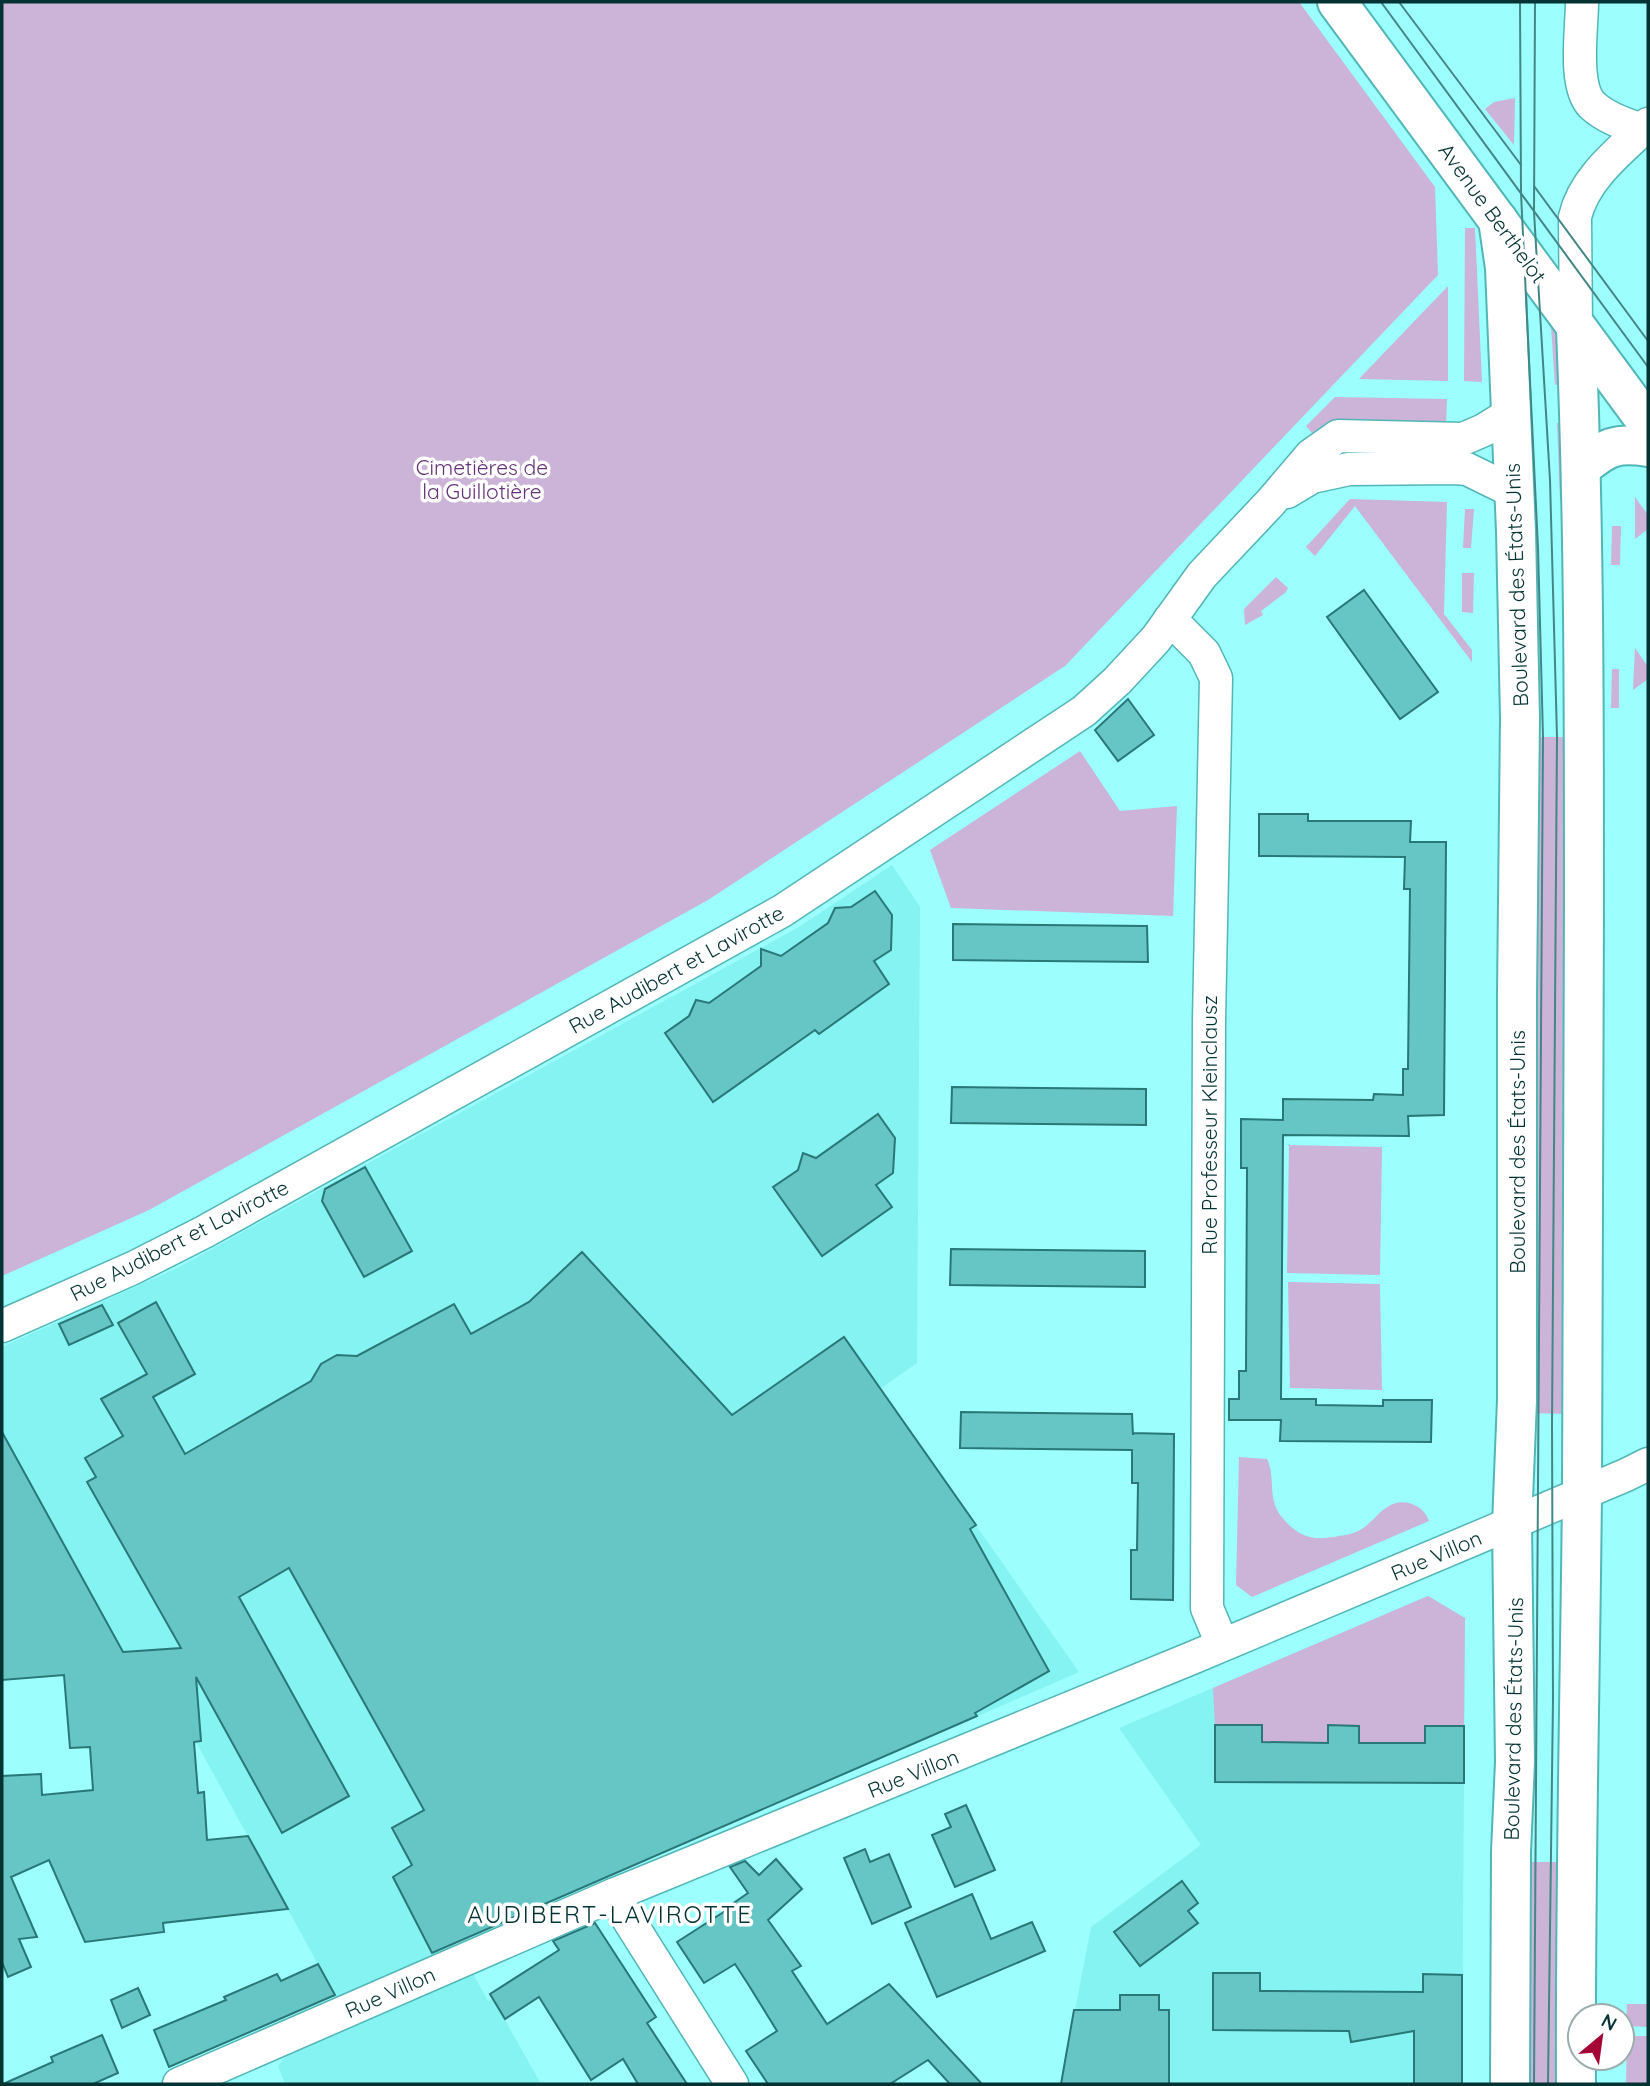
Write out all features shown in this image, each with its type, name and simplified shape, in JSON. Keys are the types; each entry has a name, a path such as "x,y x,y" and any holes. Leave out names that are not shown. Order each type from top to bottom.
{"main road":[{"name":"Avenue Berthelot","path":"1337,2 1648,424"},
{"name":"Boulevard des États-Unis","path":"1498,220 1505,268 1520,718 1517,1401 1512,1524 1515,1762 1511,1852 1510,2084"},
{"path":"1576,329 1581,468 1584,714 1582,1493 1576,1852 1576,2084"},
{"path":"1581,468 1599,453 1621,444 1648,447"}],"street":[{"path":"1576,329 1577,205 1590,182 1645,127 1607,116 1592,105 1583,90 1582,2"},
{"name":"Rue Audibert et Lavirotte","path":"2,1326 132,1268 204,1231 782,911 1084,711 1117,681 1156,639 1202,575 1311,455 1338,436 1463,439 1510,414"},
{"name":"Rue Audibert et Lavirotte","path":"1271,502 1312,477 1349,469 1467,469 1514,492"},
{"name":"Rue Professeur Kleinclausz","path":"1170,619 1204,653 1216,678 1209,1021 1207,1608 1222,1644"},
{"name":"Rue Villon","path":"179,2084 613,1895 1512,1524 1648,1464"},
{"path":"613,1895 732,2084"}],"shaded area":[{"path":"892,865 920,907 917,1363 880,1389 1079,1672 456,1943 488,2001 493,1999 541,2084 285,2084 278,2066 335,1995 146,1651 2,1663 2,1347 177,1268 799,927"},
{"path":"1428,1596 1465,1618 1462,2084 1061,2084 1091,1927 1201,1845 1119,1728"}],"green space":[{"name":"Cimetières de la Guillotière","path":"2,2 1299,2 1435,187 1438,275 1065,666 708,900 149,1210 2,1276"},
{"path":"1515,98 1514,145 1485,109 1494,102"},
{"path":"1465,228 1475,228 1482,382 1464,381"},
{"path":"1448,286 1448,381 1359,379"},
{"path":"1550,311 1560,326 1564,383 1555,385"},
{"path":"1335,397 1447,399 1446,424 1324,426 1312,433 1306,426"},
{"path":"1567,422 1568,500 1560,501 1557,423"},
{"path":"1635,497 1648,515 1648,529 1635,539"},
{"path":"1350,499 1447,502 1444,614 1472,650 1472,662 1355,506 1315,556 1306,547"},
{"path":"1465,509 1474,509 1471,548 1463,548"},
{"path":"1612,526 1621,526 1620,565 1611,565"},
{"path":"1462,573 1474,573 1473,613 1462,612"},
{"path":"1276,577 1288,588 1286,592 1261,611 1263,615 1245,625 1244,609"},
{"path":"1635,648 1648,667 1648,679 1633,690"},
{"path":"1612,669 1619,669 1619,708 1611,708"},
{"path":"1527,737 1575,737 1571,1414 1523,1413"},
{"path":"1080,751 1120,811 1177,806 1173,916 951,908 930,850"},
{"path":"1289,1145 1382,1147 1380,1275 1287,1273"},
{"path":"1288,1282 1380,1284 1382,1390 1290,1388"},
{"path":"1239,1457 1267,1459 1277,1509 1294,1529 1307,1536 1314,1538 1347,1535 1364,1527 1385,1509 1400,1502 1418,1507 1429,1521 1252,1597 1236,1585"},
{"path":"1428,1596 1465,1618 1464,1726 1426,1726 1425,1743 1359,1743 1358,1726 1328,1726 1328,1743 1262,1742 1261,1725 1215,1725 1213,1688"},
{"path":"1519,1862 1567,1862 1566,2084 1518,2084"},
{"path":"1636,2004 1648,2004 1648,2027 1636,2026"},
{"path":"1636,2036 1648,2036 1648,2084 1626,2084 1626,2072 1636,2072"}],"building":[{"path":"1364,590 1438,692 1400,719 1327,617"},
{"path":"1128,699 1154,735 1118,761 1095,730"},
{"path":"1259,814 1308,814 1308,821 1411,821 1410,842 1446,842 1444,1115 1408,1116 1409,1136 1283,1135 1281,1399 1316,1399 1316,1405 1383,1406 1383,1400 1432,1400 1431,1442 1280,1441 1281,1420 1229,1420 1229,1399 1239,1399 1239,1371 1246,1371 1247,1168 1241,1168 1241,1119 1283,1120 1283,1099 1373,1100 1374,1094 1403,1095 1403,1069 1408,1069 1410,889 1404,889 1405,857 1259,856"},
{"path":"875,891 892,915 891,950 874,961 889,984 819,1034 815,1030 713,1102 665,1033 689,1016 696,1000 709,1003 761,966 761,949 781,956 828,923 835,908 851,907"},
{"path":"953,924 1147,926 1148,962 953,960"},
{"path":"952,1087 1146,1089 1146,1125 951,1123"},
{"path":"878,1114 895,1138 893,1173 876,1185 892,1207 822,1256 773,1187 798,1170 803,1153 816,1158"},
{"path":"365,1167 412,1251 364,1277 322,1201 325,1189"},
{"path":"951,1249 1145,1251 1145,1287 950,1285"},
{"path":"582,1252 732,1415 844,1337 976,1525 970,1529 1049,1671 975,1713 977,1716 432,1953 393,1877 412,1865 392,1828 424,1810 289,1568 239,1597 349,1796 282,1833 196,1677 201,1741 194,1742 198,1793 204,1792 207,1840 248,1836 288,1909 163,1923 164,1932 85,1942 49,1860 11,1877 37,1937 19,1939 31,1967 8,1977 2,1962 2,1776 41,1774 42,1795 93,1790 90,1747 70,1748 64,1675 2,1680 2,1432 123,1652 181,1648 87,1482 96,1477 85,1458 123,1436 101,1399 147,1374 118,1323 156,1302 195,1374 153,1397 185,1454 311,1381 321,1364 337,1355 357,1356 454,1304 471,1334 529,1302"},
{"path":"102,1305 113,1325 69,1345 59,1324"},
{"path":"961,1412 1132,1414 1133,1435 1174,1434 1173,1600 1131,1599 1131,1550 1137,1550 1138,1483 1132,1483 1132,1450 960,1448"},
{"path":"1215,1725 1262,1725 1262,1742 1328,1743 1328,1725 1359,1726 1359,1743 1425,1743 1425,1726 1464,1726 1464,1783 1215,1782"},
{"path":"966,1805 995,1870 955,1887 932,1835 951,1827 945,1814"},
{"path":"865,1849 870,1862 889,1854 911,1907 872,1924 844,1858"},
{"path":"776,1859 802,1889 768,1920 801,1966 792,1971 827,2024 889,1984 982,2084 950,2084 928,2060 890,2084 768,2084 746,2051 777,2031 748,1984 735,1964 704,1983 677,1942 733,1906 732,1904 748,1893 730,1867 745,1861 759,1875"},
{"path":"1182,1881 1198,1903 1188,1911 1198,1923 1140,1966 1114,1932"},
{"path":"972,1894 991,1939 1032,1922 1045,1951 937,1997 905,1923"},
{"path":"595,1923 656,2017 647,2023 687,2084 638,2084 623,2059 591,2080 539,1997 505,2019 490,1994 559,1950 553,1941"},
{"path":"318,1964 335,1995 169,2067 154,2030 226,2000 224,1997 277,1974 281,1981"},
{"path":"1213,1973 1260,1973 1260,1991 1423,1992 1423,1974 1462,1975 1462,2084 1414,2084 1414,2031 1351,2042 1349,2031 1213,2030"},
{"path":"138,1988 150,2015 122,2028 111,2000"},
{"path":"1120,1995 1159,1995 1159,2010 1169,2010 1169,2084 1061,2084 1074,2010 1120,2010"},
{"path":"102,2035 118,2073 93,2084 3,2084 53,2062 51,2057"}],"tram line":[{"path":"1381,2 1648,367"},
{"path":"1399,2 1521,165"},
{"path":"1520,2 1521,193 1538,548 1543,737 1534,2084"},
{"path":"1535,2 1534,212 1550,480 1557,737 1552,1424 1553,1699 1548,2084"},
{"path":"1534,186 1648,341"}],"district":[{"name":"AUDIBERT-LAVIROTTE","path":"610,1914"}]}
